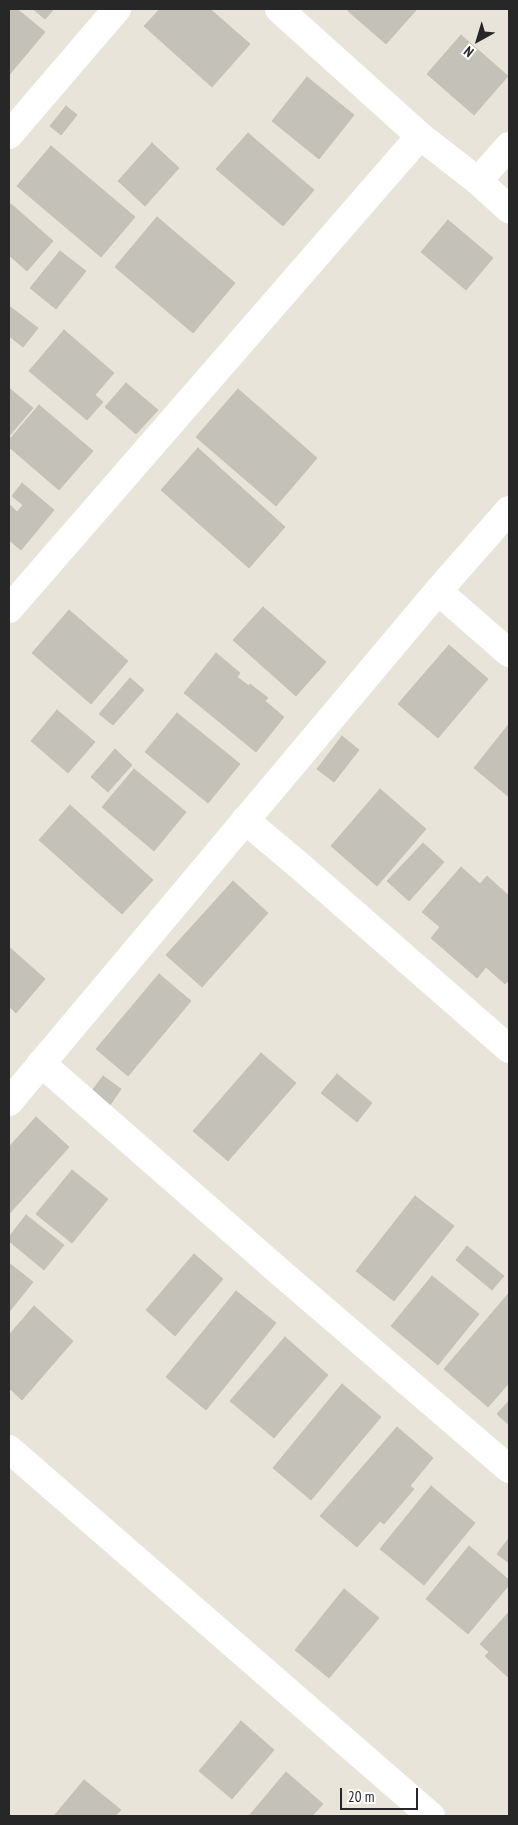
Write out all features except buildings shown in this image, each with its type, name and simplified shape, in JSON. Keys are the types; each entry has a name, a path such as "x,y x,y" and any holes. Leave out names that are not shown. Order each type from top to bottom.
{"street":[{"path":"9,135 116,9"},
{"path":"279,9 420,136 478,181 509,209"},
{"path":"9,610 420,136"},
{"path":"478,181 509,146"},
{"path":"9,1102 438,590 509,510"},
{"path":"438,590 509,653"},
{"path":"245,820 509,1049"},
{"path":"41,1063 509,1469"},
{"path":"9,1449 431,1816"}]}
